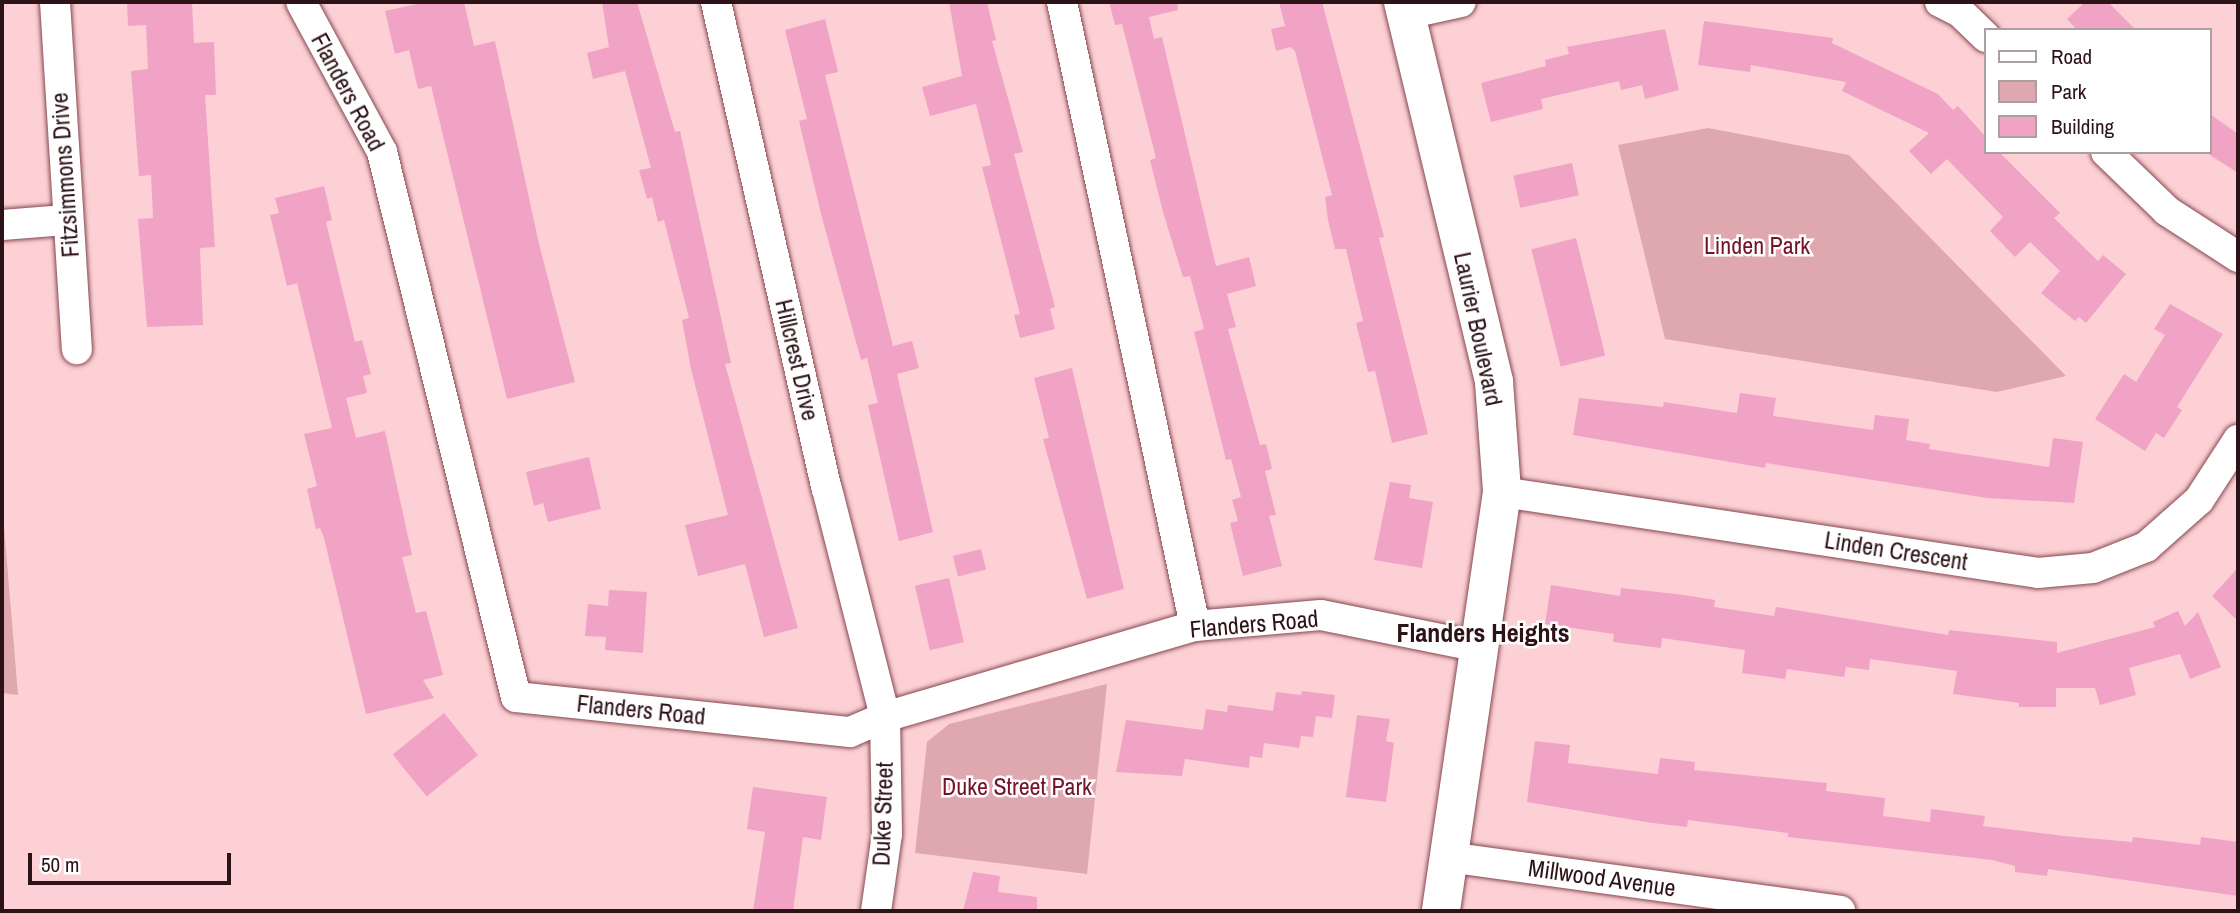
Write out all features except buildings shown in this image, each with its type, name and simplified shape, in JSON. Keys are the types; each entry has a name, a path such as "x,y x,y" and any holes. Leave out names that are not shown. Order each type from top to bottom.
{"street":[{"name":"Fitzsimmons Drive","path":"55,2 66,220 77,348"},
{"name":"Flanders Road","path":"301,2 382,152 516,697 850,732 885,717 1195,626 1321,615 1479,646"},
{"name":"Hillcrest Drive","path":"716,2 827,489 885,717"},
{"path":"1062,2 1195,626"},
{"path":"1404,8 1461,2"},
{"path":"1940,2 1960,12 1984,35"},
{"name":"Laurier Boulevard","path":"1404,8 1494,383 1502,492 1441,911"},
{"path":"2108,154 2166,211 2238,257"},
{"path":"2,225 66,220"},
{"name":"Linden Crescent","path":"1502,492 2038,573 2093,568 2146,547 2199,500 2238,440"},
{"name":"Duke Street","path":"876,911 887,834 885,717"},
{"name":"Millwood Avenue","path":"1447,857 1840,911"}],"green space":[{"name":"Linden Park","path":"1708,128 1849,155 2066,376 1997,392 1665,339 1618,145"},
{"path":"2,503 18,695 2,693"},
{"name":"Duke Street Park","path":"1107,684 1087,874 915,853 927,742 949,724"}],"district":[{"name":"Flanders Heights","path":"1483,633"}]}
